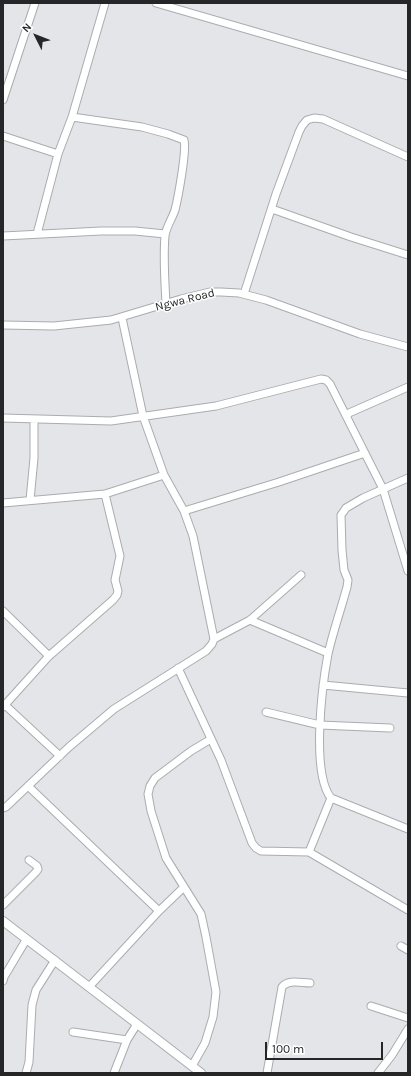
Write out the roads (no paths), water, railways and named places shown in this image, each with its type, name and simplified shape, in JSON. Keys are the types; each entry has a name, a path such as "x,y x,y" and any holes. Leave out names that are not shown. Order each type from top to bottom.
{"street":[{"path":"3,100 35,3"},
{"path":"37,234 58,154 72,117 105,3"},
{"path":"156,3 408,76"},
{"path":"72,117 142,127 184,140 179,192 174,211 165,234 164,258 166,304"},
{"path":"244,294 272,208 299,132 304,123 310,119 323,119 408,157"},
{"path":"3,136 58,154"},
{"path":"272,208 351,237 408,255"},
{"path":"3,236 101,231 136,231 165,234"},
{"name":"Ngwa Road","path":"3,325 54,326 96,323 122,318 210,292 221,292 244,294 266,300 360,334 408,347"},
{"path":"3,808 60,756 114,710 206,651 214,639 193,536 184,511 164,474 143,416 122,318"},
{"path":"3,418 111,420 143,416 216,406 322,378 330,384 383,489 408,571"},
{"path":"347,416 349,413 408,387"},
{"path":"30,500 34,458 34,419"},
{"path":"184,511 279,482 365,453"},
{"path":"3,503 106,494 164,474"},
{"path":"408,478 349,506 341,515 344,570 348,580 328,653 323,685 320,725 321,773 327,792 331,798 408,829"},
{"path":"60,756 4,706 49,656 117,595 118,591 115,580 120,556 106,494"},
{"path":"214,639 250,620 301,575"},
{"path":"3,611 49,656"},
{"path":"250,620 328,653"},
{"path":"178,668 221,760 252,843 256,848 261,851 310,852 408,910"},
{"path":"323,685 408,693"},
{"path":"266,712 320,725 390,728"},
{"path":"192,1066 205,1043 213,1017 216,992 206,937 200,914 166,858 151,811 148,794 150,786 155,778 191,751 211,739"},
{"path":"28,786 158,911"},
{"path":"310,852 331,798"},
{"path":"3,905 38,869 37,866 29,860"},
{"path":"89,987 158,911 184,887"},
{"path":"3,921 201,1073"},
{"path":"3,981 26,940"},
{"path":"401,946 408,950"},
{"path":"26,1073 29,1062 32,1005 36,990 55,960"},
{"path":"267,1073 282,987 284,984 290,982 310,983"},
{"path":"371,1006 408,1018"},
{"path":"114,1073 127,1040 137,1024"},
{"path":"378,1073 392,1055 408,1029"},
{"path":"73,1032 127,1040"}]}
